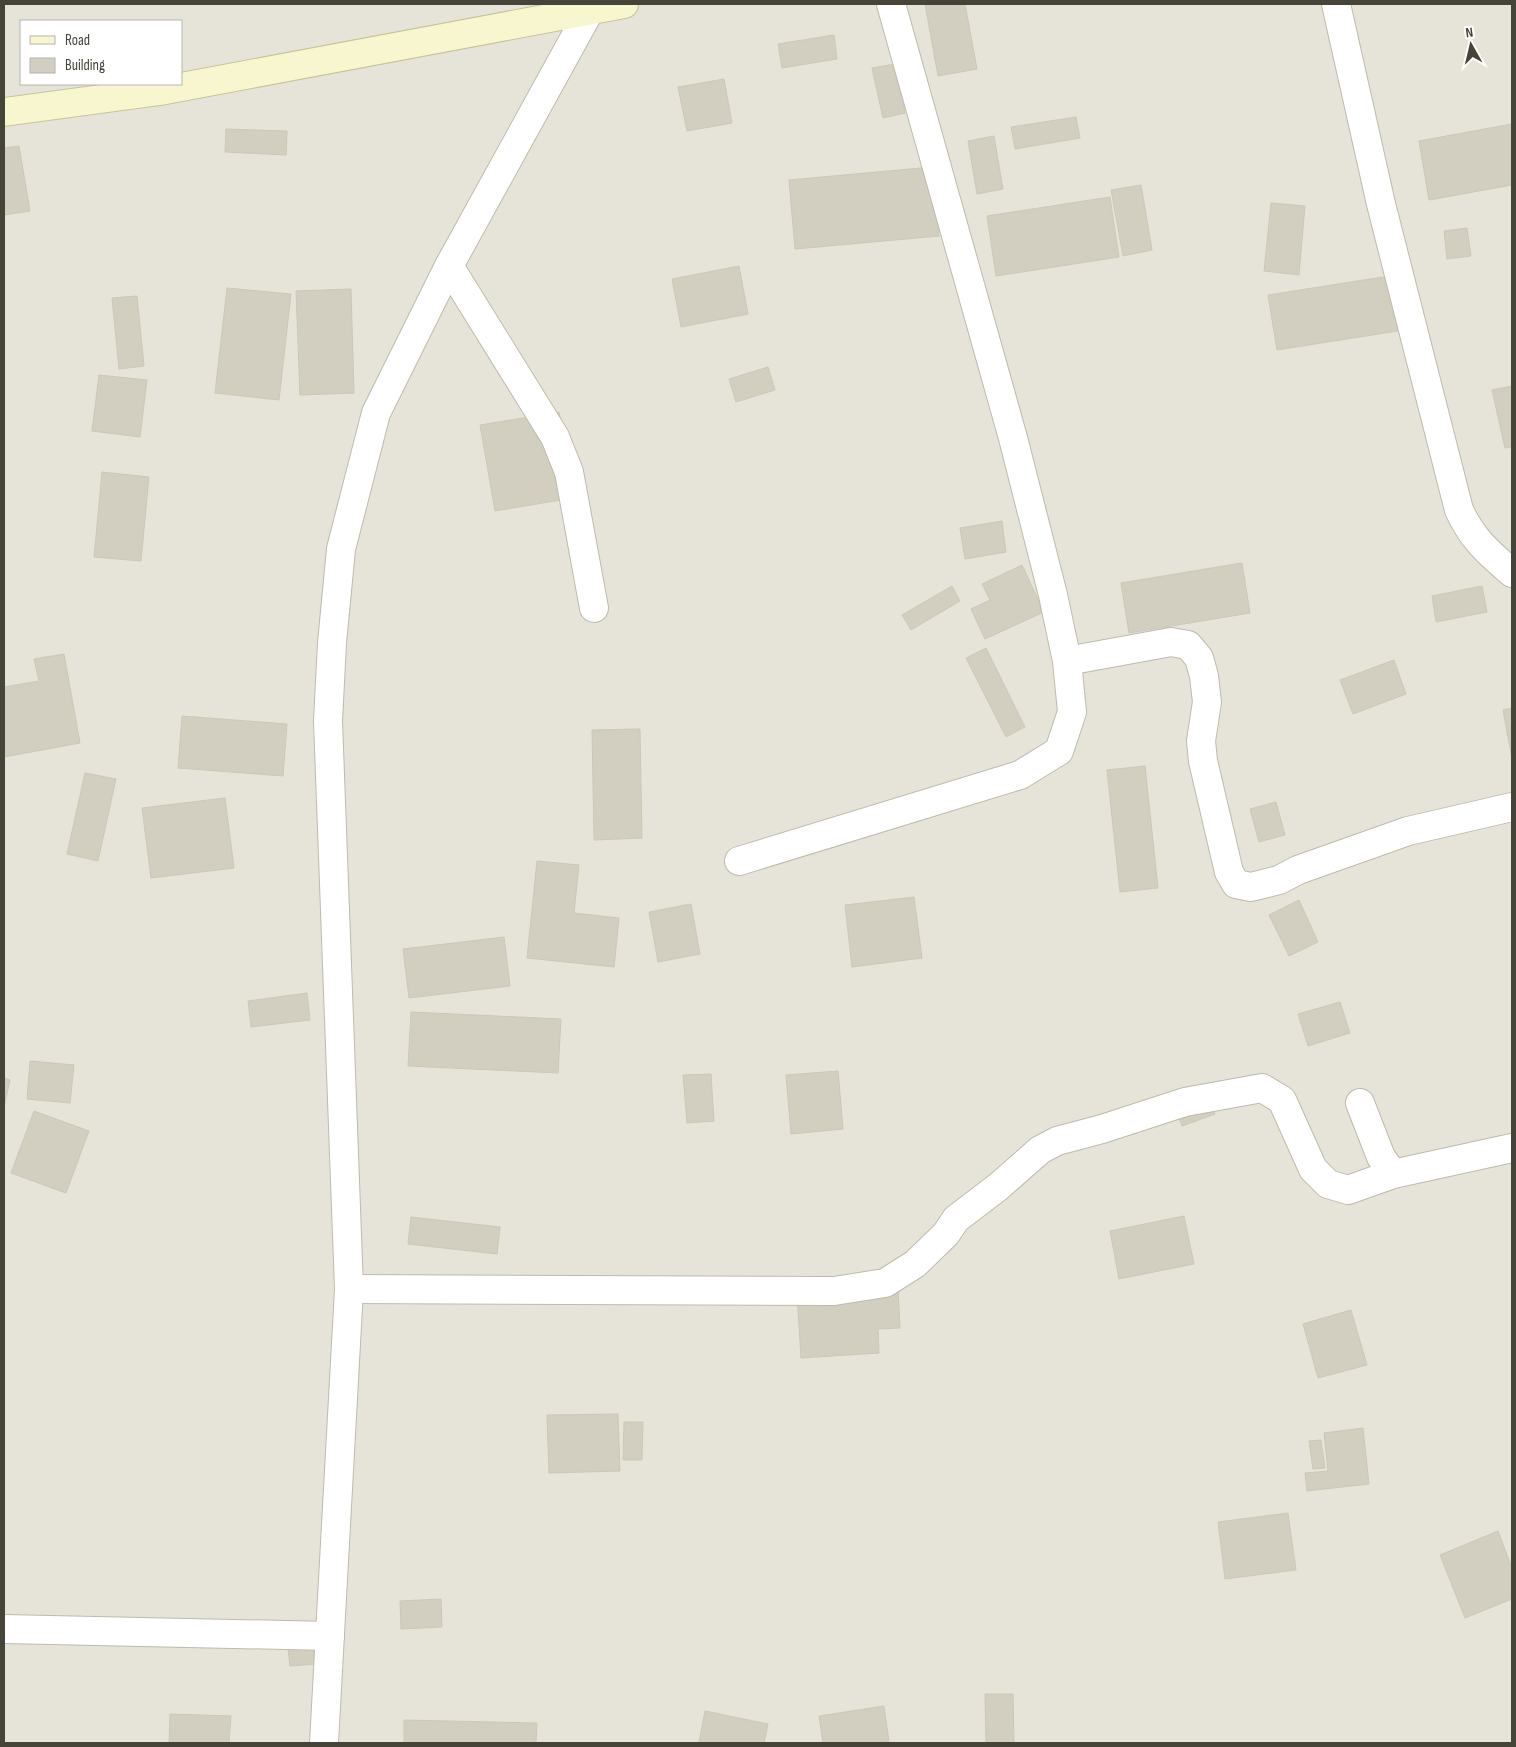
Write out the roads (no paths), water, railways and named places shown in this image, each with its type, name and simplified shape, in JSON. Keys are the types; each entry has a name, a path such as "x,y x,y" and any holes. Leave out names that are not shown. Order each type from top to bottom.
{"main road":[{"path":"4,112 160,90 588,7 624,4"}],"street":[{"path":"739,861 1020,775 1058,751 1072,712 1067,661 1053,595 1013,438 890,4"},
{"path":"1336,4 1381,204 1459,510 1467,526 1481,546 1512,573"},
{"path":"324,1743 349,1289 328,720 332,643 341,549 376,413 449,266 588,7"},
{"path":"449,266 554,437 569,472 594,608"},
{"path":"1067,661 1171,642 1188,646 1199,658 1204,676 1207,702 1201,741 1203,761 1228,872 1236,884 1251,888 1279,880 1298,870 1408,831 1512,807"},
{"path":"349,1289 834,1291 885,1283 916,1264 946,1234 956,1220 998,1187 1040,1150 1057,1141 1102,1129 1185,1102 1262,1088 1282,1100 1313,1169 1328,1184 1348,1190 1392,1174 1512,1148"},
{"path":"1360,1103 1381,1157 1392,1174"},
{"path":"4,1630 330,1636"}]}
